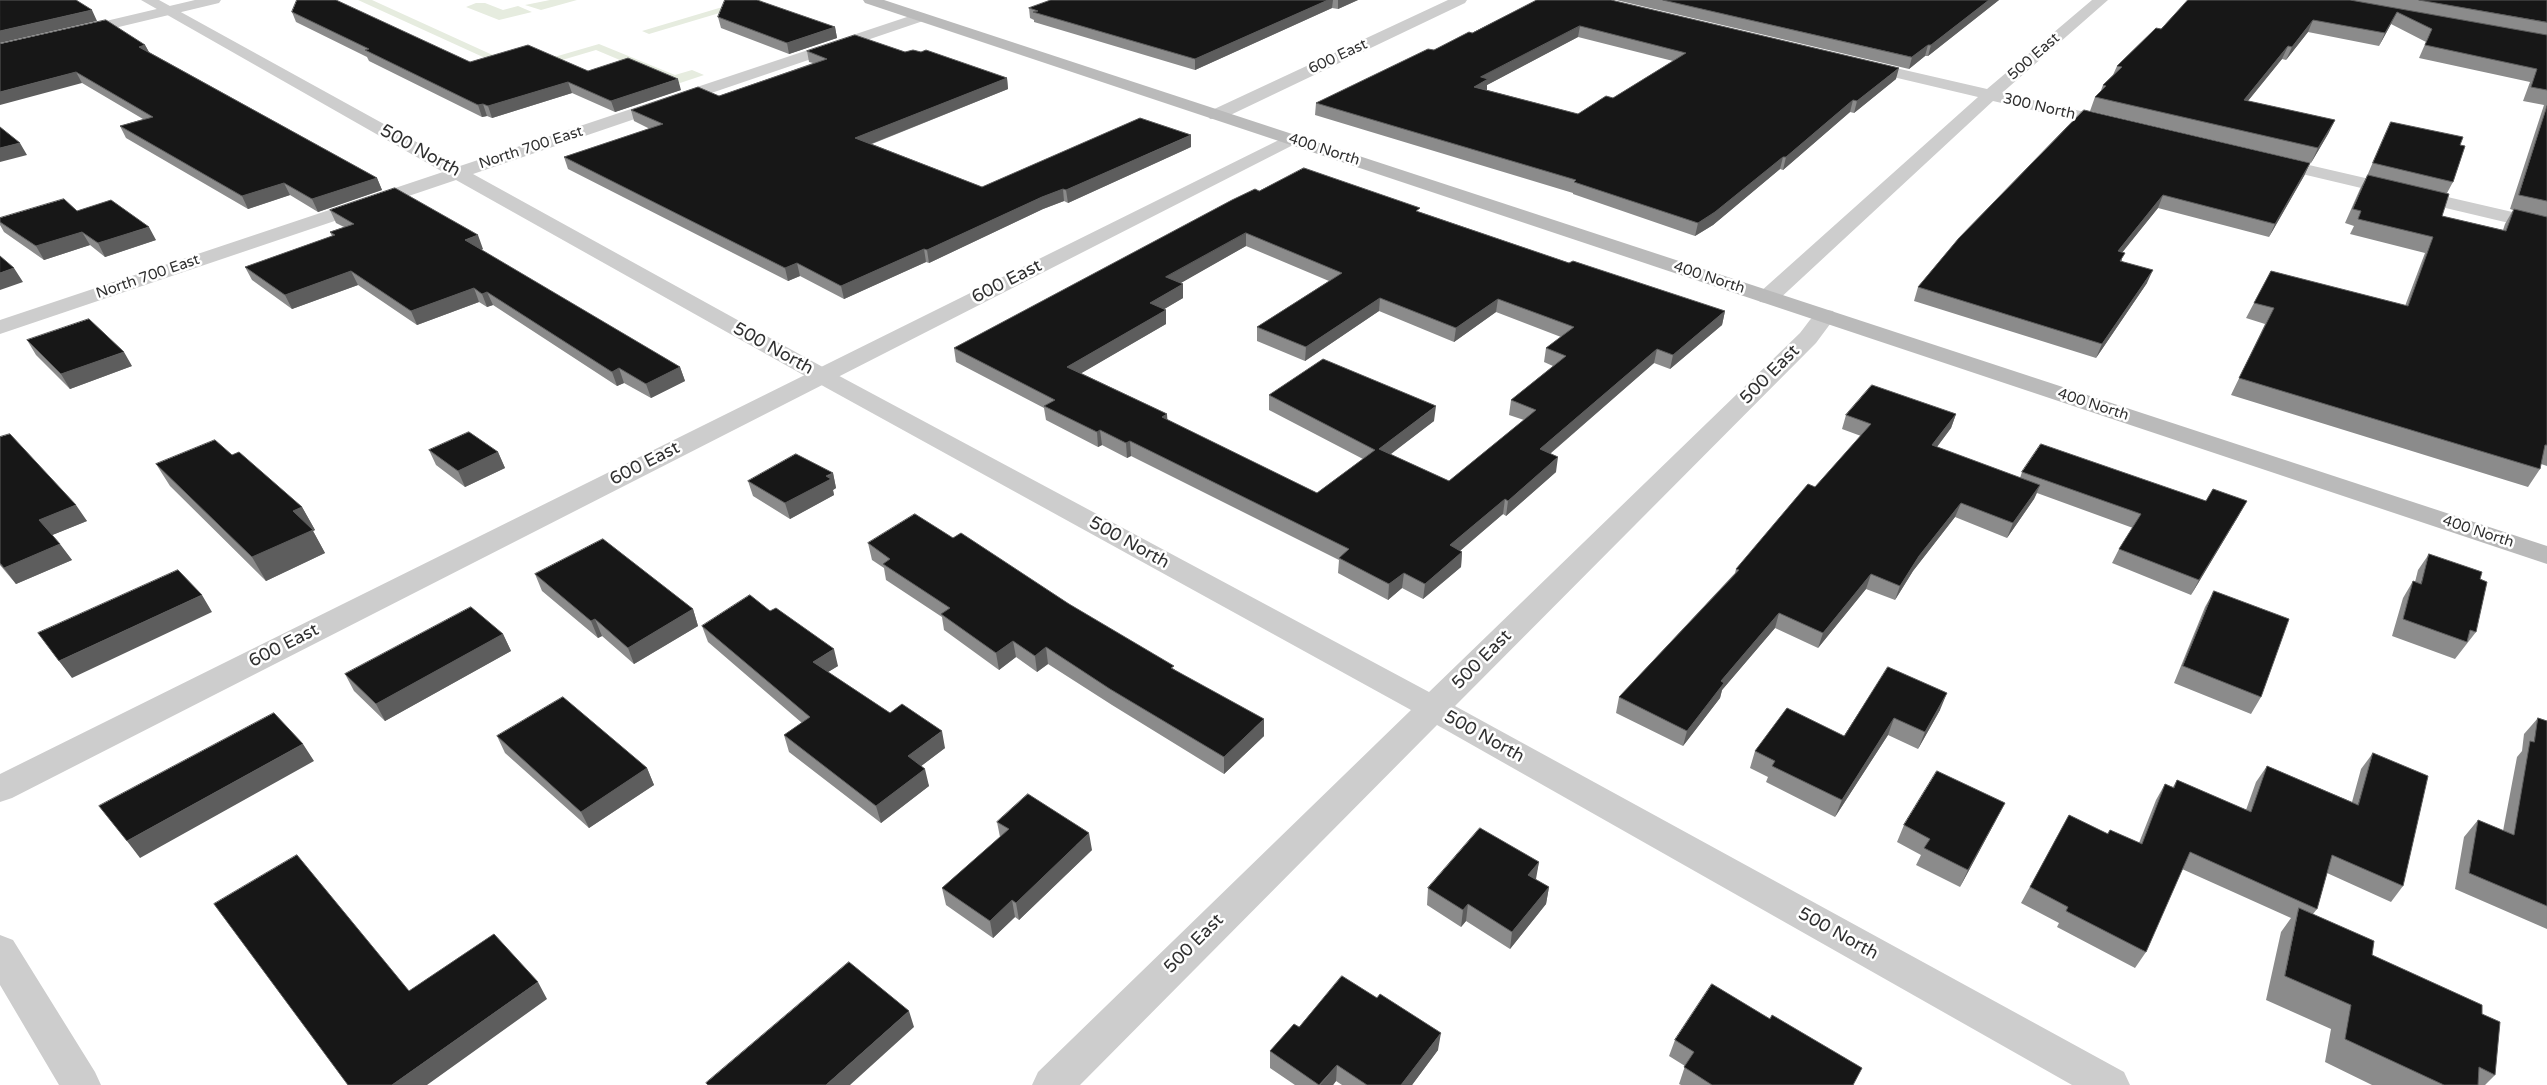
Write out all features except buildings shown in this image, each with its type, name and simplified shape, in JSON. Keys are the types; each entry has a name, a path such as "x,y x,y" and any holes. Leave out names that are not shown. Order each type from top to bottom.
{"main road":[{"name":"400 North","path":"870,0 2547,555"}],"street":[{"path":"66,35 158,6 214,0"},
{"name":"600 East","path":"1216,115 1460,0"},
{"name":"500 East","path":"1768,297 1990,95 2101,0"},
{"name":"500 North","path":"158,6 459,172 822,376 1433,708 2110,1085"},
{"name":"North 700 East","path":"0,327 921,17"},
{"name":"300 North","path":"1843,60 2126,127"},
{"name":"600 East","path":"0,789 1290,139"},
{"path":"2250,156 2547,226"},
{"name":"500 East","path":"1052,1085 1808,338 1825,316"},
{"path":"0,951 81,1085"}],"shaded area":[{"path":"358,0 372,0 497,57 544,60 599,44 675,75 692,70 704,75 677,84 596,50 518,73"},
{"path":"550,0 577,0 541,10 525,5"},
{"path":"746,0 763,0 649,34 642,31"},
{"path":"476,3 485,3 503,10 518,6 532,12 499,20 466,7"}]}
